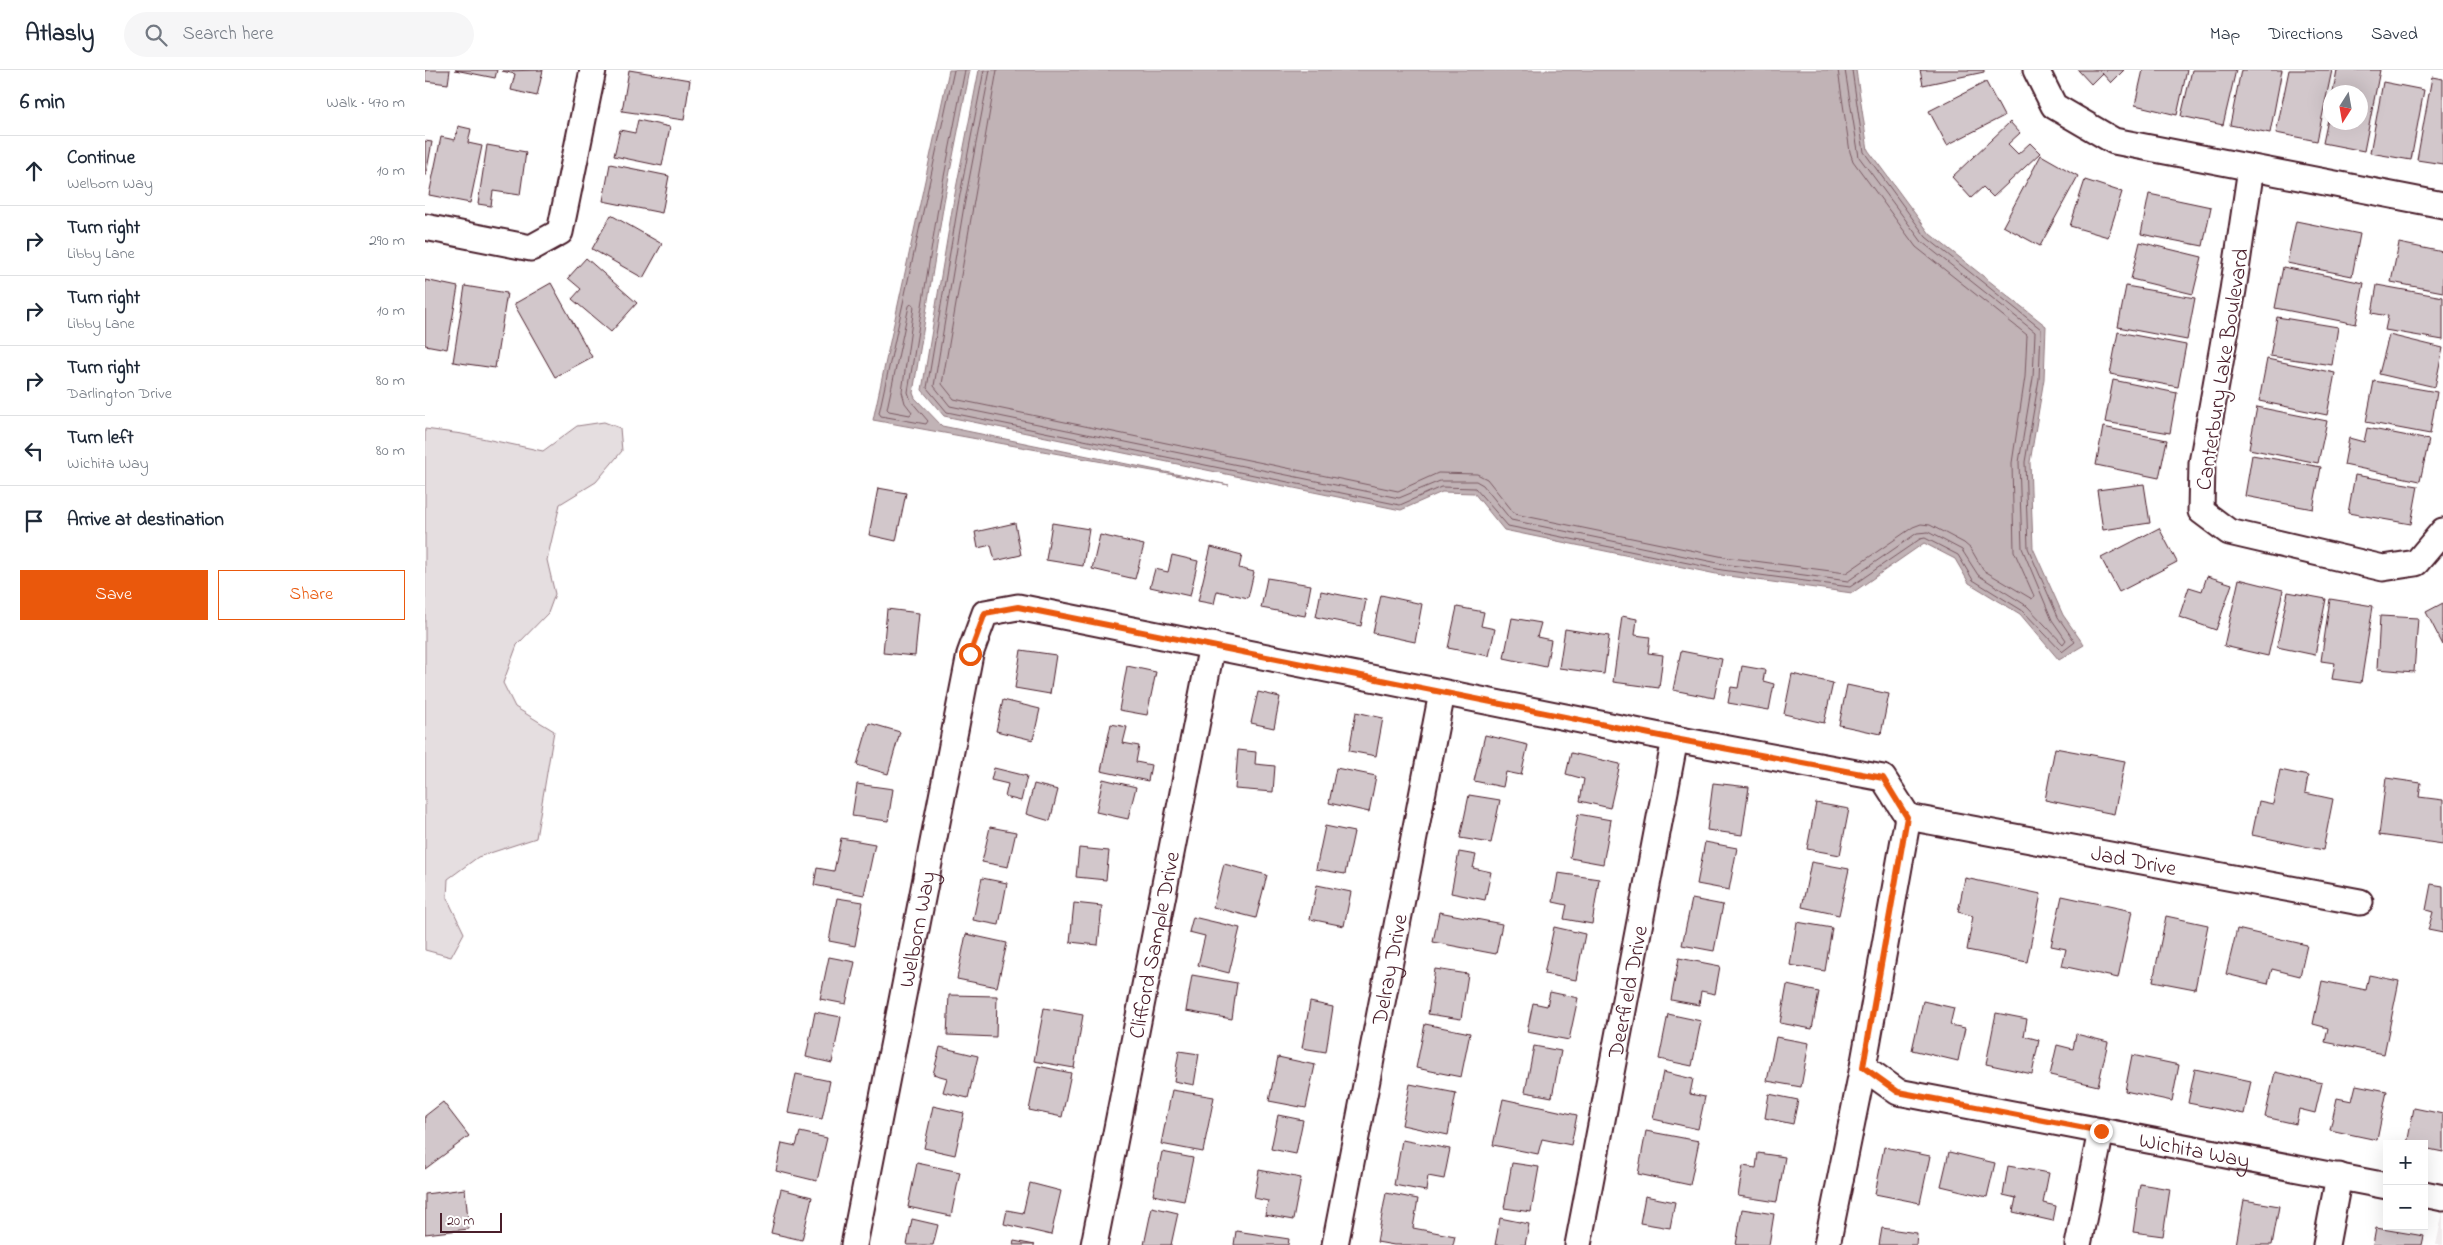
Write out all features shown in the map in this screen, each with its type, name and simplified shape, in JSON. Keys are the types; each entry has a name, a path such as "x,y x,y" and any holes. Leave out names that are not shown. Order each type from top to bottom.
{"street":[{"path":"425,227 531,248 560,232 593,70"},
{"path":"2036,70 2054,106 2114,142 2443,205"},
{"name":"Canterbury Lake Boulevard","path":"2251,168 2233,290 2202,463 2201,511 2229,532 2383,568 2416,563 2443,531"},
{"name":"Welborn Way","path":"854,1245 970,654 985,613 1018,607 1212,645"},
{"path":"1212,645 1442,693 1883,778 1907,817 1863,1067 1827,1245"},
{"name":"Clifford Sample Drive","path":"1094,1245 1212,645"},
{"name":"Delray Drive","path":"1335,1245 1442,693"},
{"name":"Deerfield Drive","path":"1578,1245 1675,739"},
{"name":"Jad Drive","path":"1907,817 2360,902"},
{"name":"Wichita Way","path":"1863,1067 1898,1092 2383,1185"},
{"path":"2078,1245 2101,1131"},
{"path":"2325,1245 2339,1176"},
{"path":"2428,1195 2443,1198"}],"shaded area":[{"path":"604,422 620,428 622,451 596,482 560,504 547,560 555,594 548,613 517,645 503,683 515,707 554,731 536,838 478,857 448,879 447,898 464,933 451,957 425,950 425,429 462,434 543,451 577,426"},
{"path":"2443,1211 2443,1245 2436,1245"}],"water":[{"path":"949,70 970,70 944,202 913,393 915,398 942,426 1229,485 873,420"},
{"path":"979,70 1856,70 1868,150 1930,234 2046,326 2044,379 2030,462 2033,548 2063,615 2084,645 2059,660 2020,614 1969,583 1955,559 1924,543 1852,593 1721,575 1504,530 1474,493 1442,492 1401,510 944,416 922,390 953,204"}],"building":[{"path":"425,70 450,70 448,84 425,81"},
{"path":"455,70 497,70 495,78"},
{"path":"543,70 537,96 511,90 515,74 502,71"},
{"path":"629,70 690,80 684,120 622,111"},
{"path":"1920,70 1984,70 1984,72 1923,85"},
{"path":"2078,70 2124,70 2111,83 2102,73 2091,84"},
{"path":"2143,70 2187,70 2177,115 2135,105"},
{"path":"2192,70 2236,70 2223,125 2181,116"},
{"path":"2241,70 2282,70 2270,133 2230,125"},
{"path":"2289,70 2332,70 2329,85 2323,85 2323,113 2317,141 2276,133"},
{"path":"2337,70 2380,70 2364,151 2323,143 2326,130 2368,130 2368,85 2334,85"},
{"path":"2432,77 2443,79 2443,164 2417,160"},
{"path":"1986,82 2004,116 1947,145 1929,111"},
{"path":"2383,82 2424,90 2411,160 2370,153"},
{"path":"638,120 670,127 662,166 614,156 620,130 635,133"},
{"path":"2010,122 2020,133 2008,144 2018,154 2030,143 2040,153 1993,197 1983,187 1971,198 1952,177"},
{"path":"458,126 471,129 468,143 482,146 470,203 429,195 441,137 455,140"},
{"path":"425,141 432,142 426,175 425,175"},
{"path":"487,145 526,152 520,195 493,191 491,206 478,204"},
{"path":"2041,155 2078,176 2040,246 2003,226"},
{"path":"610,164 669,176 662,213 603,201"},
{"path":"2085,180 2122,192 2108,237 2070,226"},
{"path":"2149,194 2211,207 2203,246 2141,234"},
{"path":"611,215 662,244 643,278 592,249"},
{"path":"2296,221 2360,234 2352,276 2287,263"},
{"path":"2140,242 2202,257 2193,294 2131,279"},
{"path":"2399,243 2443,252 2443,292 2391,282"},
{"path":"586,258 637,303 611,332 572,299 581,289 568,278"},
{"path":"2283,267 2364,283 2356,324 2275,308"},
{"path":"425,280 458,287 447,349 425,345"},
{"path":"551,283 592,357 555,377 514,304"},
{"path":"2377,285 2443,297 2443,340 2385,330 2388,316 2372,313"},
{"path":"465,286 507,293 495,368 453,362"},
{"path":"2126,286 2195,298 2187,340 2118,327"},
{"path":"2277,317 2338,327 2332,365 2270,356"},
{"path":"2118,332 2186,345 2178,387 2110,374"},
{"path":"2389,335 2443,348 2435,387 2379,374"},
{"path":"2267,359 2335,373 2327,415 2259,401"},
{"path":"2113,380 2177,393 2170,433 2105,422"},
{"path":"2374,381 2437,392 2430,434 2366,422"},
{"path":"2257,407 2327,421 2318,463 2249,449"},
{"path":"2103,427 2167,440 2159,478 2096,465"},
{"path":"2367,428 2429,440 2420,481 2344,465 2349,438 2364,442"},
{"path":"2252,455 2321,467 2313,509 2245,496"},
{"path":"2355,475 2418,486 2411,524 2348,513"},
{"path":"2144,484 2150,523 2103,530 2097,490"},
{"path":"878,488 906,493 896,541 869,535"},
{"path":"1015,523 1021,555 995,561 991,545 978,548 975,532"},
{"path":"1052,523 1089,529 1083,566 1046,560"},
{"path":"2159,528 2177,562 2119,592 2101,558"},
{"path":"1100,535 1144,545 1135,579 1092,569"},
{"path":"1211,547 1242,555 1239,568 1254,572 1248,598 1217,591 1214,604 1198,601"},
{"path":"1172,555 1198,561 1190,596 1150,587 1155,569 1168,572"},
{"path":"2207,576 2232,584 2216,630 2179,617 2189,587 2202,591"},
{"path":"1267,578 1311,585 1305,616 1261,608"},
{"path":"2239,579 2283,590 2268,656 2224,646"},
{"path":"1321,591 1366,600 1361,626 1316,617"},
{"path":"2288,592 2326,599 2315,655 2277,647"},
{"path":"1381,595 1422,604 1415,642 1373,633"},
{"path":"2330,599 2373,606 2361,683 2332,679 2335,663 2321,661"},
{"path":"2443,603 2443,645 2426,612"},
{"path":"1457,607 1484,612 1481,626 1495,629 1489,656 1448,648"},
{"path":"887,609 919,613 915,656 883,653"},
{"path":"1622,616 1637,619 1635,635 1650,637 1648,653 1663,655 1659,688 1613,682"},
{"path":"2380,616 2418,618 2414,672 2377,669"},
{"path":"1512,618 1541,623 1537,637 1551,640 1546,667 1504,658"},
{"path":"1565,629 1609,636 1604,674 1559,668"},
{"path":"1021,650 1056,655 1050,694 1015,688"},
{"path":"1681,651 1722,659 1714,698 1673,690"},
{"path":"1127,666 1156,672 1147,715 1119,710"},
{"path":"1742,666 1765,670 1763,681 1774,684 1769,710 1728,703 1731,687 1738,688"},
{"path":"1792,674 1833,683 1824,723 1784,714"},
{"path":"1847,685 1889,694 1881,734 1839,725"},
{"path":"1258,692 1280,697 1274,728 1251,723"},
{"path":"1003,700 1040,709 1033,740 996,731"},
{"path":"1356,712 1383,718 1376,756 1349,751"},
{"path":"869,723 900,732 888,774 857,765"},
{"path":"1111,724 1127,727 1123,743 1139,746 1136,762 1151,765 1148,781 1101,771"},
{"path":"1485,735 1528,745 1521,775 1506,772 1503,787 1474,781"},
{"path":"2055,748 2125,761 2114,814 2045,800"},
{"path":"1238,750 1256,752 1255,764 1275,766 1273,792 1235,789"},
{"path":"1571,753 1620,764 1610,808 1580,801 1584,779 1566,774"},
{"path":"994,768 1027,776 1021,801 1005,797 1008,784 991,780"},
{"path":"1336,768 1376,776 1369,812 1329,803"},
{"path":"2280,770 2308,776 2305,793 2333,799 2323,850 2252,835 2259,801 2273,804"},
{"path":"2386,778 2421,783 2419,797 2443,800 2443,844 2379,835"},
{"path":"1103,779 1136,787 1128,819 1096,812"},
{"path":"1713,783 1749,787 1742,835 1707,830"},
{"path":"857,784 893,789 888,821 852,816"},
{"path":"1034,784 1058,790 1050,821 1026,814"},
{"path":"1469,795 1500,800 1491,843 1460,838"},
{"path":"1816,803 1849,809 1840,855 1807,849"},
{"path":"1578,814 1611,820 1603,864 1570,858"},
{"path":"1325,826 1354,832 1345,874 1316,869"},
{"path":"990,827 1016,832 1008,867 982,862"},
{"path":"841,838 875,844 864,895 814,885 817,868 834,871"},
{"path":"1705,842 1737,848 1729,890 1697,884"},
{"path":"1079,848 1109,851 1106,880 1076,877"},
{"path":"1459,852 1476,855 1473,868 1491,872 1485,900 1451,893"},
{"path":"1811,862 1849,869 1839,915 1802,907"},
{"path":"1224,864 1267,875 1256,918 1213,907"},
{"path":"1558,873 1599,879 1592,924 1564,919 1567,905 1553,902"},
{"path":"982,878 1007,883 999,925 973,920"},
{"path":"1965,878 2041,894 2027,962 1967,950 1973,916 1958,912"},
{"path":"2431,884 2443,886 2443,933 2428,930 2433,912 2426,910"},
{"path":"1317,885 1351,892 1344,926 1310,919"},
{"path":"2062,896 2132,911 2118,978 2062,966 2066,949 2051,946"},
{"path":"837,898 863,902 855,946 829,941"},
{"path":"1692,899 1723,905 1714,951 1682,945"},
{"path":"1074,903 1102,906 1098,945 1070,942"},
{"path":"1439,912 1502,924 1496,954 1433,942"},
{"path":"2166,916 2208,925 2195,989 2153,981"},
{"path":"1193,917 1240,928 1229,973 1198,965 1205,936 1189,932"},
{"path":"1797,922 1832,928 1825,971 1790,965"},
{"path":"1554,927 1585,934 1576,980 1544,974"},
{"path":"2237,929 2307,945 2300,976 2272,969 2268,984 2226,974"},
{"path":"966,934 1007,943 997,987 957,979"},
{"path":"829,957 855,962 846,1004 820,999"},
{"path":"1679,958 1720,966 1715,994 1701,991 1699,1005 1671,1000"},
{"path":"1435,969 1468,974 1461,1019 1428,1014"},
{"path":"1192,975 1237,983 1232,1019 1186,1011"},
{"path":"2369,975 2399,981 2384,1054 2325,1042 2328,1028 2313,1024 2322,981 2366,990"},
{"path":"1787,985 1819,992 1812,1029 1780,1023"},
{"path":"1550,992 1578,998 1569,1040 1527,1032 1533,1003 1547,1006"},
{"path":"949,995 997,996 996,1037 947,1035"},
{"path":"1923,1001 1954,1008 1950,1025 1965,1028 1958,1061 1912,1050"},
{"path":"1310,1002 1333,1007 1326,1052 1302,1048"},
{"path":"1044,1008 1083,1015 1074,1068 1034,1061"},
{"path":"815,1012 841,1017 832,1063 806,1057"},
{"path":"1996,1013 2027,1019 2024,1036 2039,1040 2032,1074 1986,1064"},
{"path":"1668,1014 1701,1021 1692,1066 1659,1059"},
{"path":"1425,1024 1470,1033 1461,1077 1416,1068"},
{"path":"2076,1034 2108,1042 2098,1086 2050,1075 2057,1045 2073,1049"},
{"path":"1776,1037 1809,1043 1801,1087 1767,1081"},
{"path":"1534,1046 1561,1051 1552,1097 1525,1092"},
{"path":"940,1047 978,1056 968,1098 943,1092 947,1078 933,1074"},
{"path":"1179,1051 1199,1054 1194,1085 1174,1081"},
{"path":"2132,1055 2179,1065 2172,1101 2125,1091"},
{"path":"1278,1057 1315,1065 1306,1108 1269,1101"},
{"path":"1038,1066 1071,1073 1062,1117 1029,1110"},
{"path":"2195,1069 2251,1081 2244,1114 2188,1103"},
{"path":"1663,1072 1693,1079 1690,1094 1705,1097 1698,1129 1653,1119"},
{"path":"2275,1072 2322,1083 2315,1113 2299,1109 2296,1124 2265,1117"},
{"path":"796,1074 830,1081 822,1119 788,1113"},
{"path":"1410,1084 1456,1093 1448,1135 1402,1125"},
{"path":"2356,1085 2387,1091 2377,1140 2330,1130 2337,1098 2352,1101"},
{"path":"1172,1090 1214,1097 1203,1152 1161,1144"},
{"path":"1769,1094 1798,1100 1793,1124 1765,1118"},
{"path":"1503,1099 1577,1115 1571,1145 1542,1139 1538,1154 1493,1145"},
{"path":"443,1102 469,1136 425,1169 425,1116"},
{"path":"933,1106 964,1113 955,1155 924,1148"},
{"path":"2414,1108 2443,1114 2443,1152 2428,1149 2428,1140 2408,1140"},
{"path":"1278,1115 1303,1120 1296,1154 1271,1149"},
{"path":"1646,1131 1699,1141 1690,1185 1638,1174"},
{"path":"800,1132 827,1138 817,1181 776,1171 782,1143 796,1146"},
{"path":"1402,1140 1450,1149 1444,1179 1428,1176 1426,1191 1394,1185"},
{"path":"1884,1147 1930,1156 1920,1203 1875,1194"},
{"path":"1162,1152 1193,1158 1184,1201 1153,1195"},
{"path":"1949,1152 1995,1163 1987,1197 1941,1186"},
{"path":"1758,1153 1785,1157 1777,1202 1738,1196 1743,1166 1756,1168"},
{"path":"917,1163 960,1172 951,1216 908,1207"},
{"path":"1512,1163 1539,1167 1531,1212 1504,1208"},
{"path":"2008,1166 2049,1173 2043,1203 2056,1206 2053,1221 2013,1212 2016,1198 2003,1195"},
{"path":"1259,1170 1301,1178 1293,1220 1265,1215 1268,1201 1254,1198"},
{"path":"1030,1183 1061,1191 1051,1235 1004,1224 1007,1210 1023,1213"},
{"path":"2140,1184 2170,1189 2163,1236 2133,1232"},
{"path":"465,1189 469,1229 425,1234 425,1194"},
{"path":"781,1189 812,1197 802,1240 771,1233"},
{"path":"1386,1193 1418,1199 1413,1228 1455,1236 1453,1245 1394,1245 1377,1242"},
{"path":"1645,1196 1675,1202 1670,1228 1640,1223"},
{"path":"2244,1200 2279,1206 2272,1245 2236,1245"},
{"path":"1152,1207 1178,1213 1171,1245 1144,1245"},
{"path":"1742,1209 1774,1214 1769,1245 1736,1245"},
{"path":"1500,1218 1529,1224 1525,1245 1495,1245"},
{"path":"912,1219 938,1225 933,1245 907,1245"},
{"path":"1882,1228 1917,1233 1916,1245 1879,1245"},
{"path":"2376,1228 2424,1236 2422,1245 2373,1245"},
{"path":"1236,1231 1289,1239 1288,1245 1234,1245"},
{"path":"1014,1241 1035,1245 1013,1245"}],"route":[{"path":"970,654 985,613 1018,607 1442,693 1883,778 1907,817 1863,1067 1898,1092 2101,1131"}]}
